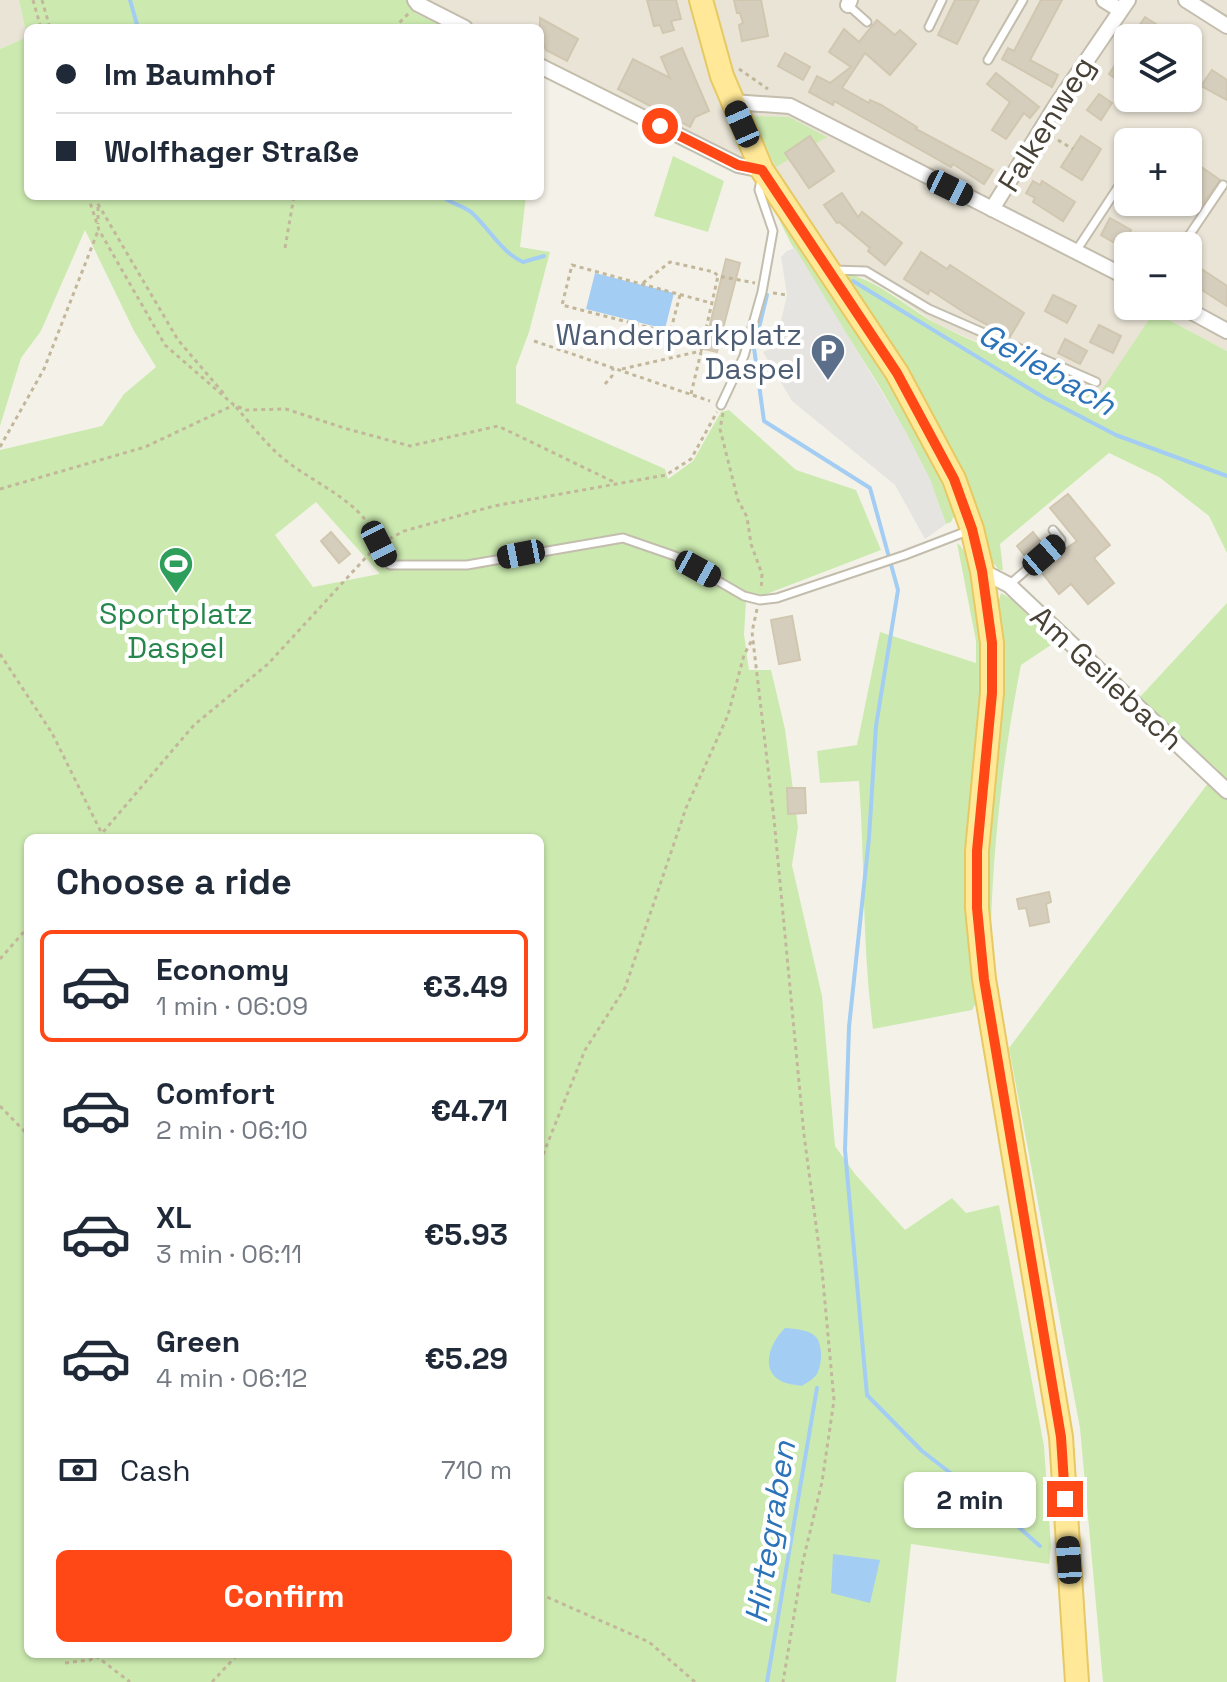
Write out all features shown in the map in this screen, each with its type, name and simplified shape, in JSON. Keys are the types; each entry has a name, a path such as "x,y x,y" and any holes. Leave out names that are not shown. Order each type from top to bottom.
{"main road":[{"path":"701,0 722,76 762,170 897,373 954,479 972,529 982,571 992,643 992,693 977,851 977,908 984,979 1061,1437 1077,1682"}],"street":[{"path":"1104,0 1124,5"},
{"path":"1186,0 1227,26"},
{"path":"416,2 457,24"},
{"name":"Falkenweg","path":"992,209 1124,5"},
{"path":"544,68 738,165 762,170"},
{"path":"732,102 790,106 1114,271"},
{"path":"1202,317 1227,331"},
{"name":"Am Geilebach","path":"982,571 1009,585 1227,791"}],"lane":[{"path":"929,27 942,0"},
{"path":"988,60 1023,0"},
{"path":"849,2 867,22"},
{"path":"721,405 744,356 762,292 773,231 759,190 762,170"},
{"path":"1191,232 1223,185"},
{"path":"1076,251 1114,193"},
{"path":"830,270 866,271 929,309 1096,382"},
{"path":"379,544 390,565 467,565 623,538 675,556 744,596 760,600 777,598 882,563 972,529"},
{"path":"1009,585 1061,540 1053,530"},
{"path":"777,598 779,610"}],"path":[{"path":"33,0 40,24"},
{"path":"42,0 49,24"},
{"path":"397,24 416,2"},
{"path":"722,76 739,68 790,106"},
{"path":"1041,130 1073,149"},
{"path":"89,200 99,230 165,345 234,405 246,410 286,409 410,446 498,426 616,483"},
{"path":"0,447 44,369 99,230 97,200"},
{"path":"285,248 293,200"},
{"path":"98,204 178,340 278,454 345,500 372,529 379,544"},
{"path":"643,283 670,262 753,283"},
{"path":"680,295 670,333 562,305 572,265 711,303"},
{"path":"691,394 718,276"},
{"path":"762,292 787,295"},
{"path":"534,341 721,405"},
{"path":"605,384 616,369 701,351"},
{"path":"0,489 145,447 234,405"},
{"path":"102,834 194,725 268,664 379,544 404,531 494,506 666,475 691,459 721,405"},
{"path":"721,405 724,416 720,429 738,500 747,517 751,544 762,574 760,600 752,632 834,1400 822,1482 803,1561 783,1682"},
{"path":"544,1152 585,1050 625,988 686,808 728,715 744,655 753,638"},
{"path":"0,654 52,733 99,834"},
{"path":"0,959 24,932"},
{"path":"0,1106 24,1131"},
{"path":"544,1596 649,1642 695,1682"},
{"path":"65,1663 93,1658"},
{"path":"99,1658 130,1682"},
{"path":"212,1682 234,1658"}],"shaded area":[{"path":"0,0 19,0 24,38 0,49"},
{"path":"408,0 1227,0 1227,351 1169,320 1202,320 1202,232 1114,232 1114,320 1149,320 1100,394 938,325 887,290 861,276 844,273 769,189 752,175 544,74 544,24 438,24 415,13"},
{"name":"Wanderparkplatz Daspel","path":"795,248 906,432 930,479 946,524 925,539 895,485 792,401 763,352 775,347 787,295 781,257"}],"green space":[{"path":"19,0 408,0 415,13 438,24 24,24"},
{"path":"24,38 24,200 526,200 520,247 550,252 529,332 516,367 516,403 665,469 668,479 693,461 721,412 729,410 796,470 856,490 881,550 746,602 744,634 749,670 771,670 785,729 798,827 792,865 822,996 835,1146 855,1174 905,1230 952,1198 966,1213 999,1205 1044,1446 1051,1546 1049,1564 911,1544 896,1682 0,1682 0,450 102,426 124,394 156,367 134,331 85,230 41,331 21,358 0,426 0,49","holes":["316,502 379,573 313,587 275,535"]},
{"path":"751,116 789,117 827,137 776,167"},
{"path":"673,156 724,181 708,232 654,216"},
{"path":"767,190 893,388 955,514 951,522 946,524 899,420 798,256"},
{"path":"844,273 870,282 941,326 1099,394 1149,320 1169,320 1227,351 1227,553 1209,516 1159,477 1109,453 1000,544 1003,570 999,570 990,559 971,492 965,487 850,289"},
{"path":"957,543 964,552 975,587 983,686 977,1001 972,1010 873,1029 867,967 859,781 820,783 817,751 857,745 880,632 976,663 976,641"},
{"path":"1001,593 1013,600 1054,643 1021,665 1001,794 989,924 985,888 997,607"},
{"path":"1227,603 1227,1682 1103,1682 1080,1428 1009,1048 1218,770 1139,698"}],"water":[{"path":"595,273 674,293 665,329 586,309"},
{"path":"785,1328 809,1332 820,1345 819,1370 802,1386 783,1382 771,1371 769,1356 775,1340"},
{"path":"833,1554 880,1560 870,1603 831,1593"}],"building":[{"path":"647,0 676,0 681,19 671,21 674,30 663,33 660,25 654,26"},
{"path":"734,0 761,0 768,36 742,41 739,25 743,23"},
{"path":"955,0 979,0 957,44 938,35"},
{"path":"1041,0 1062,0 1030,60 1058,75 1052,87 1002,59 1008,48 1014,51"},
{"path":"1145,17 1156,24 1140,24"},
{"path":"540,18 578,39 567,61 546,50 544,24 540,24"},
{"path":"877,20 895,35 900,30 916,44 890,75 865,53 842,88 869,103 870,100 881,105 916,129 993,170 984,184 953,164 951,167 834,101 833,105 809,92 817,76 830,83 851,67 829,52 844,29 859,42"},
{"path":"682,48 709,111 695,117 690,127 618,89 633,59 670,78 661,57"},
{"path":"785,53 810,67 803,80 778,66"},
{"path":"1212,70 1227,80 1227,100 1202,87"},
{"path":"996,73 1039,107 1030,118 1024,113 1006,139 992,130 1010,102 987,84"},
{"path":"1099,94 1112,103 1101,120 1087,110"},
{"path":"810,136 834,171 809,188 785,153"},
{"path":"1081,136 1101,149 1082,180 1061,167"},
{"path":"1202,167 1220,180 1202,205"},
{"path":"1033,181 1040,185 1042,181 1075,202 1063,221 1033,202 1035,198 1026,193"},
{"path":"842,193 858,217 862,212 902,243 885,265 868,251 870,248 837,223 824,205"},
{"path":"1110,218 1131,230 1114,232 1114,243 1101,235"},
{"path":"921,252 947,269 950,265 1024,313 1010,337 930,290 928,294 904,279"},
{"path":"726,259 740,263 717,352 704,349"},
{"path":"1202,269 1227,286 1227,306 1202,290"},
{"path":"1053,295 1076,306 1067,323 1045,311"},
{"path":"1099,325 1121,336 1113,353 1090,342"},
{"path":"1065,339 1087,351 1080,364 1058,353"},
{"path":"1068,494 1110,545 1094,558 1114,583 1088,604 1071,584 1059,594 1038,568 1077,541 1050,508"},
{"path":"331,532 350,554 339,563 321,541"},
{"path":"1033,532 1044,546 1028,560 1017,546"},
{"path":"792,616 800,660 779,664 771,620"},
{"path":"787,788 805,788 806,813 788,814"},
{"path":"1049,892 1051,902 1046,904 1049,922 1030,926 1026,908 1019,909 1017,899"}],"waterway":[{"name":"Geilebach","path":"130,0 137,24"},
{"name":"Geilebach","path":"448,200 471,212 515,258 523,262 544,256"},
{"name":"Geilebach","path":"853,281 1043,397 1116,435 1227,476"},
{"path":"767,295 754,348 764,421 870,488 898,590 876,726 869,838 849,1027 845,1150 867,1395 922,1451 1040,1546"},
{"name":"Hirtegraben","path":"767,1682 817,1388"}],"place":[{"name":"Wanderparkplatz Daspel","path":"828,382"},
{"name":"Sportplatz Daspel","path":"176,595"}],"route":[{"path":"660,126 738,165 762,170 897,373 954,479 972,529 982,571 992,643 992,693 977,851 977,908 984,979 1061,1437 1065,1499"}]}
